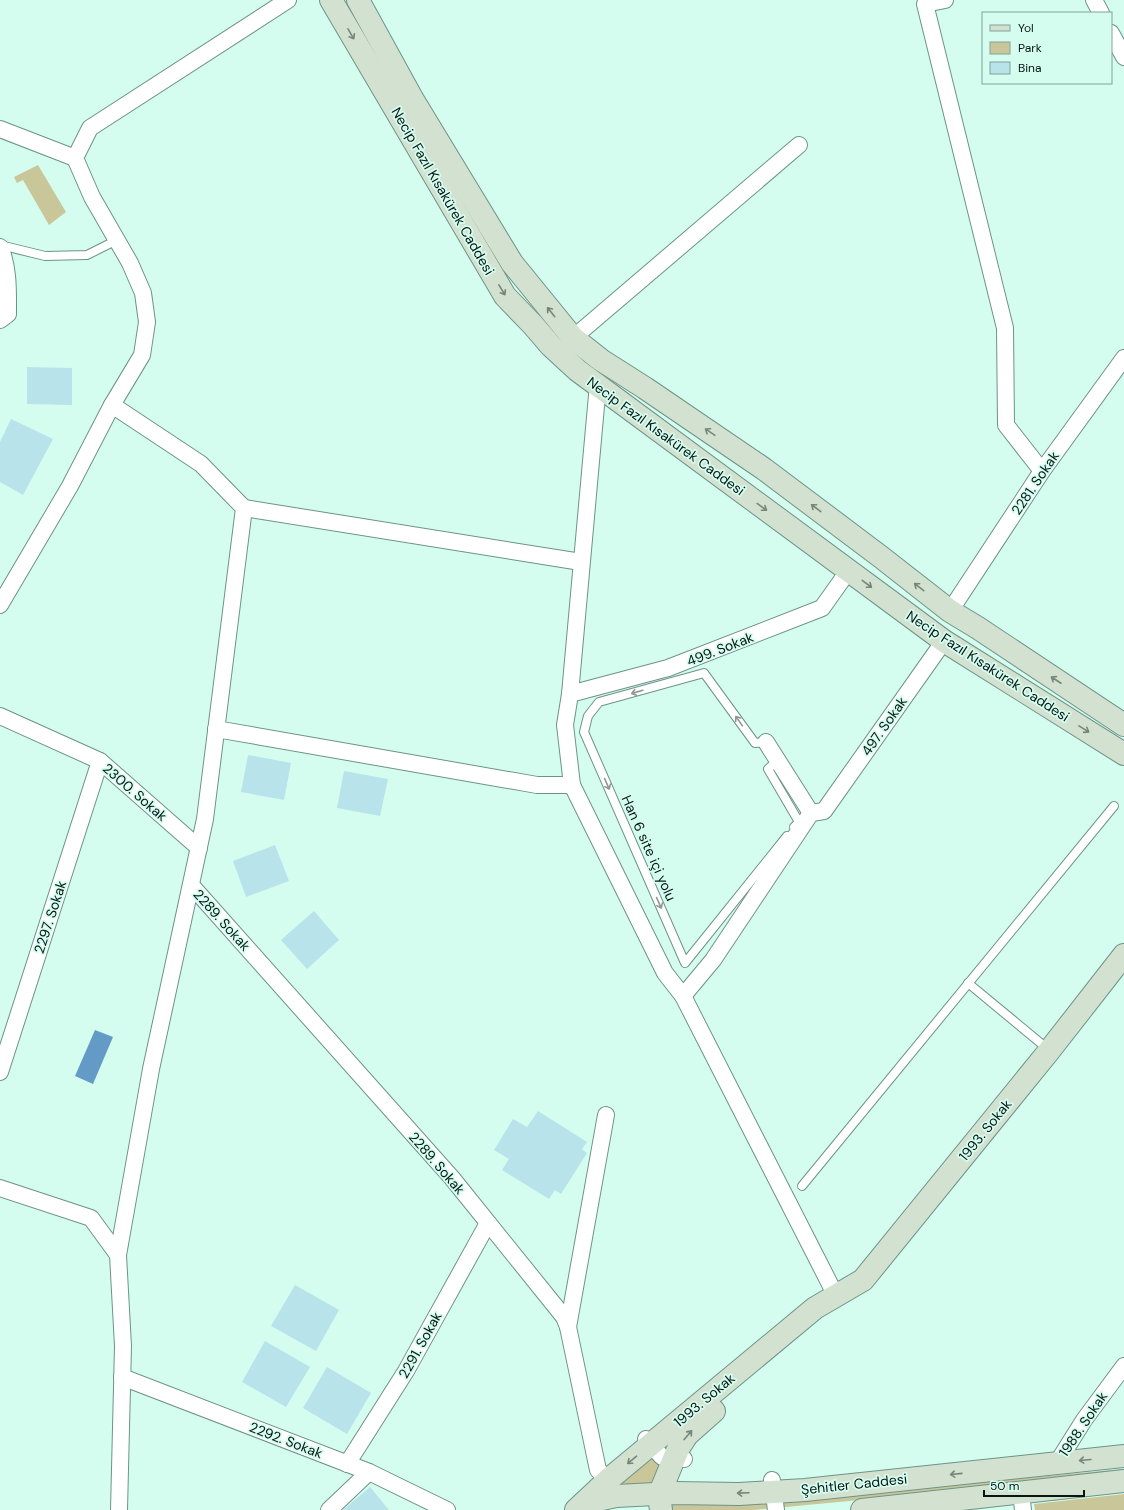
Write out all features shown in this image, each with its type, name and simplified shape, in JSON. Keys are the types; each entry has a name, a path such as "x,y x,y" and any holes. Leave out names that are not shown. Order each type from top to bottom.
{"main road":[{"name":"Necip Fazıl Kısakürek Caddesi","path":"331,0 505,296 551,346 577,370 598,384 944,641 1124,754"},
{"name":"Necip Fazıl Kısakürek Caddesi","path":"358,0 413,100 512,263 573,338 601,360 764,469 950,611 1124,725"},
{"path":"598,384 601,360"},
{"path":"944,641 950,611"},
{"name":"1993. Sokak","path":"580,1506 649,1442 814,1308 863,1280 1049,1051 1124,955"},
{"name":"1993. Sokak","path":"660,1502 687,1435 816,1323 836,1296"},
{"name":"Şehitler Caddesi","path":"580,1506 616,1496 660,1502 713,1493 774,1494 1124,1456"},
{"path":"678,1459 683,1476 692,1485 713,1493"},
{"name":"Şehitler Caddesi","path":"862,1510 1022,1501 1124,1480"}],"street":[{"path":"75,158 90,128 288,0"},
{"path":"945,0 925,4 1005,328 1006,426 1042,471"},
{"path":"1094,0 1100,12"},
{"path":"1112,34 1124,57"},
{"path":"0,129 75,158 92,197 130,263 143,293 147,322 142,355 112,405 70,486 0,605"},
{"path":"573,338 799,145"},
{"path":"0,246 6,260 8,314 0,320"},
{"name":"2281. Sokak","path":"950,611 1042,471 1124,358"},
{"path":"598,384 570,694 565,724 572,785 665,973 683,996 836,1296"},
{"path":"112,405 201,464 244,508 581,562"},
{"path":"119,1510 123,1346 118,1255 151,1069 205,819 244,508"},
{"name":"499. Sokak","path":"570,694 668,668 822,608 849,570"},
{"name":"497. Sokak","path":"683,996 713,960 818,812 944,641"},
{"name":"2300. Sokak","path":"0,716 100,761 199,848"},
{"path":"216,729 537,785 572,785"},
{"path":"766,742 818,812"},
{"name":"2297. Sokak","path":"0,1072 100,761"},
{"name":"2289. Sokak","path":"191,885 452,1178 564,1317 568,1327 598,1470 608,1480"},
{"path":"568,1327 606,1116"},
{"path":"0,1188 91,1218 118,1255"},
{"name":"2291. Sokak","path":"347,1464 406,1371 488,1223"},
{"name":"1988. Sokak","path":"1057,1463 1084,1420 1124,1366"},
{"name":"2292. Sokak","path":"122,1377 369,1472 447,1510"},
{"path":"649,1442 662,1457 678,1459"},
{"path":"330,1510 369,1472"}],"lane":[{"path":"0,246 45,256 87,256 118,240"},
{"name":"Han 6 site içi yolu","path":"766,742 754,744 704,673 599,702 588,716 584,732 685,963 799,822 768,769 778,760"},
{"path":"802,1186 1114,806"},
{"path":"968,982 1049,1051"}],"green space":[{"path":"38,165 66,212 49,225 23,180 17,183 14,177"},
{"path":"682,1430 651,1485 609,1489"},
{"path":"1124,1469 1124,1475 754,1510 666,1510 667,1501 737,1504"},
{"path":"1124,1494 1124,1510 1035,1510 1034,1504"}],"water":[{"path":"95,1030 113,1037 93,1084 75,1076"}],"building":[{"path":"27,367 72,368 72,405 27,404"},
{"path":"11,419 53,439 23,495 0,482 0,442"},
{"path":"248,755 291,763 284,800 241,792"},
{"path":"344,771 388,779 380,816 337,808"},
{"path":"275,845 289,881 246,897 233,861"},
{"path":"314,911 339,940 307,969 281,940"},
{"path":"538,1111 587,1142 582,1149 587,1153 561,1194 555,1190 549,1199 502,1170 509,1159 494,1150 513,1119 527,1127"},
{"path":"295,1285 339,1310 316,1351 271,1326"},
{"path":"265,1341 310,1367 286,1407 242,1382"},
{"path":"327,1367 371,1393 347,1434 303,1408"},
{"path":"370,1487 389,1510 343,1510"}]}
